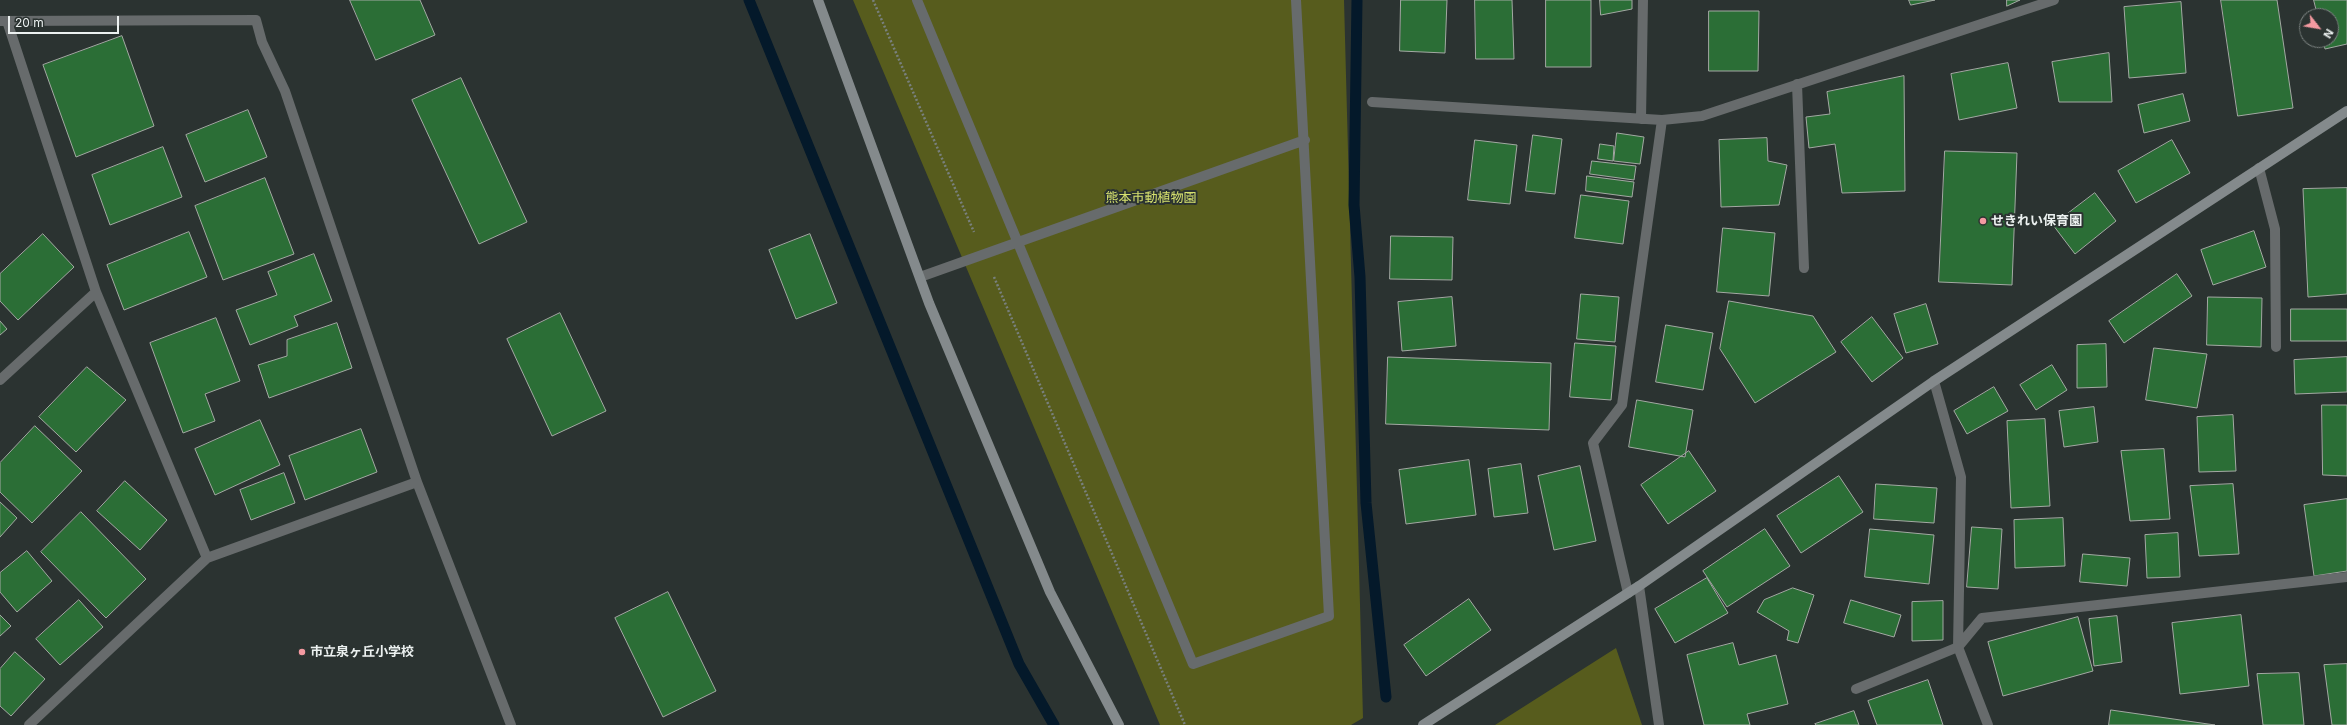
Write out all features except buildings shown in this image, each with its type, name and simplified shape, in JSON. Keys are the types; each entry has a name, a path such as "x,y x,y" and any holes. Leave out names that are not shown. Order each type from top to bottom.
{"street":[{"path":"818,0 920,277 1050,592 1119,725"},
{"path":"917,0 1193,664 1329,616 1305,140 1296,0"},
{"path":"1642,119 1643,0"},
{"path":"1372,102 1662,120 1702,116 2054,0"},
{"path":"207,558 96,292 4,21 256,20 262,42 285,91 417,482 511,725"},
{"path":"1797,84 1804,268"},
{"path":"1423,725 1639,586 1934,381 2347,111"},
{"path":"1628,592 1593,443 1622,405 1662,120"},
{"path":"920,277 1017,241 1305,140"},
{"path":"2259,168 2275,229 2276,346"},
{"path":"0,380 96,292"},
{"path":"1934,381 1961,477 1958,647 1988,725"},
{"path":"29,725 207,558 417,482"},
{"path":"1856,689 1958,647 1982,618 2347,576"},
{"path":"1639,586 1659,725"}],"path":[{"path":"873,0 984,253 1185,725"}],"green space":[{"name":"熊本市動植物園","path":"853,0 1344,0 1363,718 1351,725 1160,725"},
{"path":"1616,648 1642,725 1495,725"}],"waterway":[{"path":"749,0 1019,664 1054,725"},
{"path":"1357,0 1354,205 1360,277 1366,503 1386,697"}],"place":[{"name":"せきれい保育園","path":"1983,221"},
{"name":"市立泉ヶ丘小学校","path":"302,652"}]}
